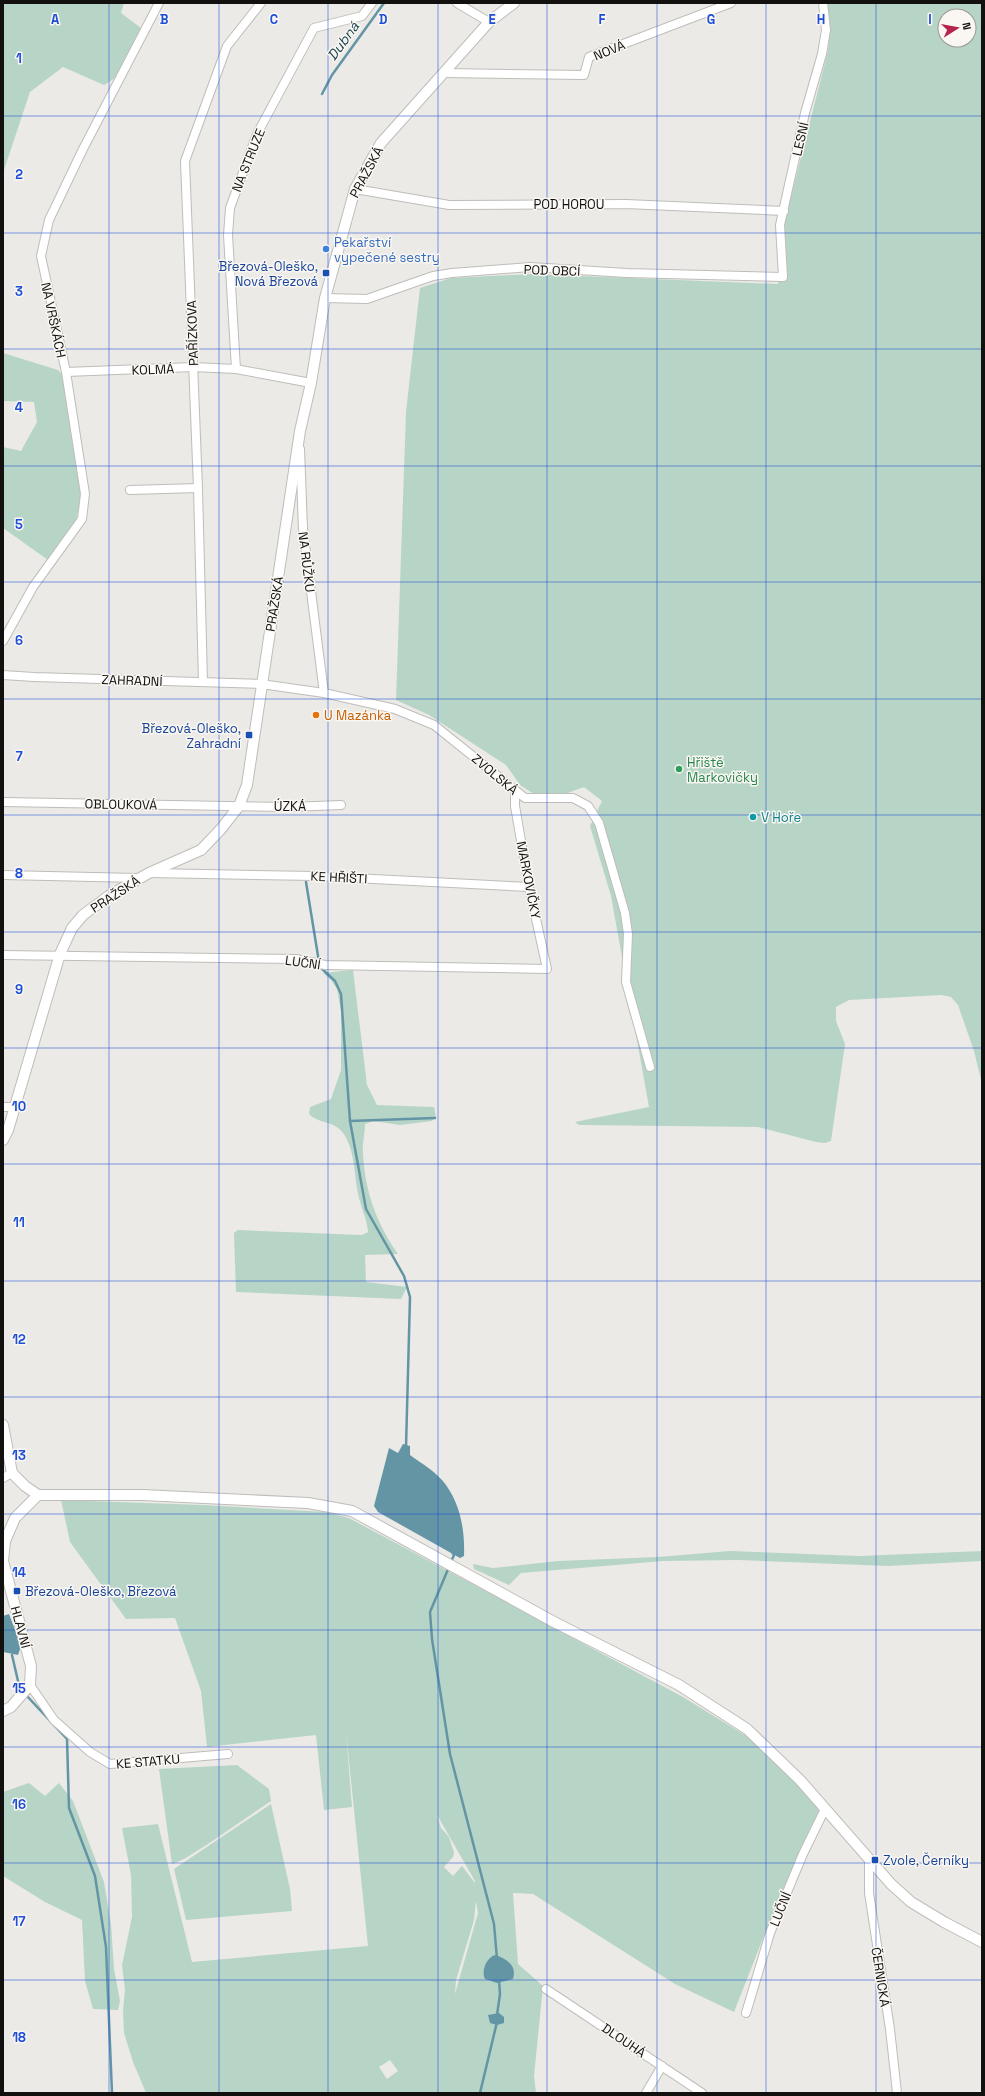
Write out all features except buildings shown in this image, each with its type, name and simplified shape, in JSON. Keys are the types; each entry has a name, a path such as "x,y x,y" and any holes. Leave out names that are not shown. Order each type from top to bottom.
{"street":[{"name":"NA VRŠKÁCH","path":"3,640 33,587 82,519 85,494 66,372 41,256 49,220 83,149 159,3"},
{"name":"PAŘÍZKOVA","path":"203,682 198,488 185,161 227,46 261,3"},
{"name":"NA STRUZE","path":"236,369 228,228 230,208 251,149 257,134 314,28 362,16 372,3"},
{"path":"457,3 490,22"},
{"name":"PRAŽSKÁ","path":"3,1140 15,1107 60,954 72,928 83,915 110,895 149,873 201,850 221,829 239,806 247,785 300,431 311,383 326,298 355,189 381,143 490,22 514,3"},
{"name":"NOVÁ","path":"444,73 584,75 589,57 731,3"},
{"name":"LESNÍ","path":"783,277 780,225 806,113 822,54 826,30 823,3"},
{"name":"POD HOROU","path":"355,189 449,205 626,204 784,211"},
{"name":"POD OBCÍ","path":"326,298 367,299 446,274 530,267 627,273 783,277"},
{"name":"KOLMÁ","path":"66,372 193,367 236,369 311,383"},
{"name":"NA RŮŽKU","path":"300,431 303,529 324,693"},
{"path":"130,490 198,488"},
{"name":"ZAHRADNÍ","path":"3,675 261,684"},
{"name":"ZVOLSKÁ","path":"261,684 324,693 396,709 434,725 525,798 573,798 588,806 599,823 625,912 628,934 626,982 650,1067"},
{"name":"MARKOVIČKY","path":"515,791 515,806 529,887 547,969"},
{"name":"OBLOUKOVÁ","path":"3,802 239,806"},
{"name":"ÚZKÁ","path":"239,806 289,807 341,805"},
{"name":"KE HŘIŠTI","path":"149,873 315,876 529,887"},
{"path":"3,875 139,878"},
{"name":"LUČNÍ","path":"3,955 60,954 73,956 296,959 325,965 547,969"},
{"path":"3,1107 15,1107"},
{"path":"3,1425 12,1473 25,1486 38,1495 143,1495 308,1503 352,1511 554,1622 679,1685 747,1729 800,1780 869,1861 891,1884 911,1902 944,1922 982,1942"},
{"path":"3,1478 12,1473"},
{"name":"HLAVNÍ","path":"30,1685 31,1666 3,1561 5,1541 15,1518 38,1495"},
{"path":"3,1711 11,1707 30,1685"},
{"name":"KE STATKU","path":"30,1685 54,1720 90,1752 110,1764 228,1754"},
{"name":"LUČNÍ","path":"746,2012 770,1933 802,1854 826,1809"},
{"name":"ČERNICKÁ","path":"869,1861 870,1901 890,2029 897,2093"},
{"name":"DLOUHÁ","path":"546,1989 702,2093"},
{"path":"646,2093 662,2066"}],"green space":[{"path":"3,3 124,3 121,13 141,28 115,78 104,85 63,67 30,92 3,173"},
{"path":"826,3 982,3 982,1084 974,1051 958,1005 951,997 941,995 849,1000 836,1007 836,1021 845,1044 831,1141 825,1143 816,1142 758,1127 579,1125 575,1122 649,1107 611,896 590,826 602,801 584,787 562,795 534,794 520,785 506,765 429,715 396,700 406,412 420,288 451,278 531,274 778,284 784,224 828,51 830,27"},
{"path":"3,353 58,370 63,375 82,495 76,520 48,560 3,528 3,447 21,451 37,422 34,402 3,401"},
{"path":"353,970 367,1085 377,1105 434,1107 436,1117 432,1121 400,1125 373,1121 365,1124 363,1154 369,1194 378,1219 398,1254 365,1255 366,1282 407,1287 401,1299 236,1292 234,1233 238,1230 362,1235 368,1232 359,1198 354,1162 347,1139 336,1126 317,1120 309,1114 310,1107 331,1099 341,1070 341,1011 337,989 331,980 323,973"},
{"path":"61,1500 203,1505 326,1512 349,1518 683,1697 748,1737 789,1776 821,1811 780,1895 734,2012 675,1984 533,1894 513,1893 518,1964 543,1986 534,2076 536,2093 146,2093 133,2062 124,2033 123,2010 125,1990 122,1965 132,1917 131,1875 122,1828 158,1824 192,1962 368,1946 346,1732 352,1807 324,1810 316,1735 207,1747 201,1691 175,1618 126,1619 70,1542","holes":["437,1815 475,1881 475,1883 462,1866 453,1876 444,1867 453,1857 454,1852 449,1837 441,1828","476,1901 478,1913 455,1994 456,1980 474,1920","390,2060 398,2071 387,2079 379,2067"]},
{"path":"730,1551 859,1556 982,1551 982,1561 888,1566 738,1560 663,1561 521,1573 509,1585 474,1569 473,1564 493,1568 558,1561 658,1557"},
{"path":"237,1765 269,1789 271,1801 208,1844 184,1859 172,1864 159,1769"},
{"path":"29,1783 45,1796 59,1783 73,1801 104,1882 111,1924 114,1969 120,2001 118,2010 93,2009 85,1981 82,1920 45,1902 3,1876 3,1792"},
{"path":"271,1804 290,1889 292,1911 186,1920 174,1869"}],"water":[{"path":"403,1444 410,1446 410,1455 438,1476 453,1497 460,1516 464,1536 464,1556 460,1558 378,1512 374,1506 389,1448 398,1453"},
{"path":"9,1614 21,1646 18,1655 3,1652 3,1616"},
{"path":"495,1955 510,1963 514,1970 513,1979 497,1983 485,1979 485,1965 489,1959"},
{"path":"499,2013 504,2017 504,2023 497,2025 490,2023 488,2015"}],"waterway":[{"name":"Dubná","path":"322,94 332,75 384,3"},
{"path":"306,882 319,962"},
{"path":"320,967 335,981 341,994 350,1121 366,1209 404,1276 410,1297 406,1447"},
{"path":"350,1121 435,1118"},
{"path":"451,1562 454,1555 452,1552"},
{"path":"449,1567 430,1612 432,1639 450,1754 494,1924 497,1959"},
{"path":"12,1655 18,1681 22,1689"},
{"path":"26,1695 67,1739 69,1808 95,1876 106,1947 112,2093"},
{"path":"497,2015 500,1994 499,1980"},
{"path":"480,2093 497,2022"}],"place":[{"name":"Pekařství vypečené sestry","path":"326,249"},
{"name":"Březová-Oleško, Nová Březová","path":"326,273"},
{"name":"U Mazánka","path":"316,715"},
{"name":"Březová-Oleško, Zahradní","path":"249,735"},
{"name":"Hřiště Markovičky","path":"679,769"},
{"name":"V Hoře","path":"753,817"},
{"name":"Březová-Oleško, Březová","path":"17,1591"},
{"name":"Zvole, Černíky","path":"875,1860"}]}
